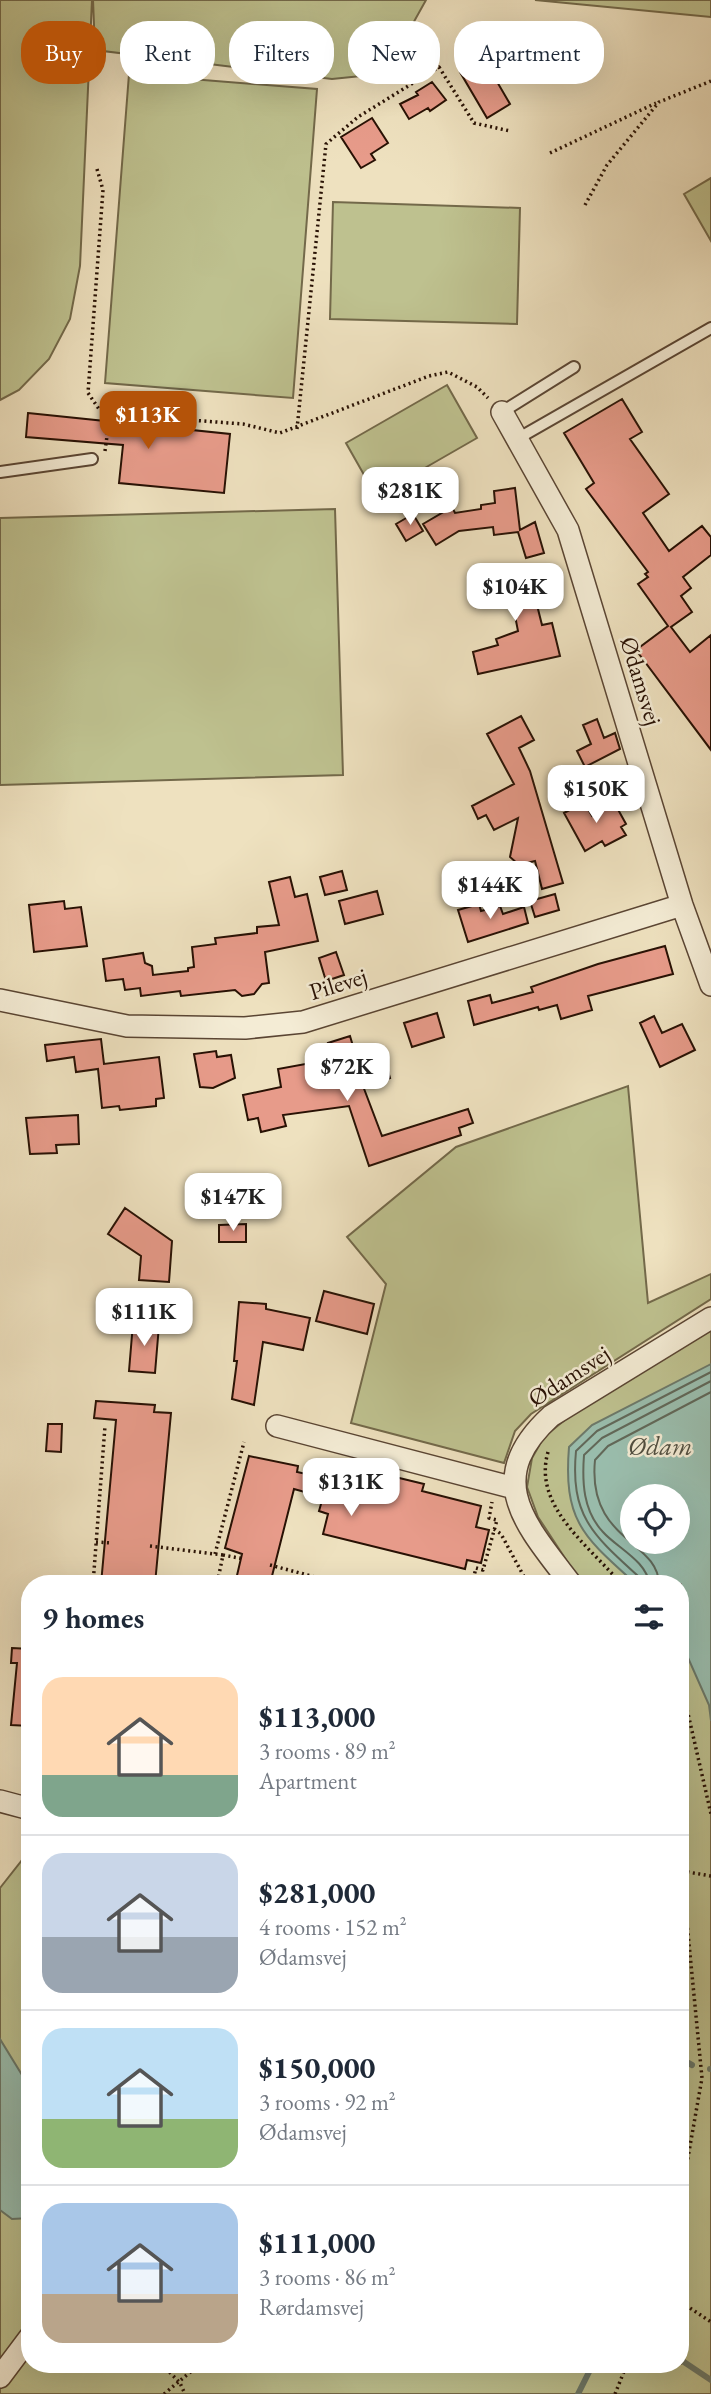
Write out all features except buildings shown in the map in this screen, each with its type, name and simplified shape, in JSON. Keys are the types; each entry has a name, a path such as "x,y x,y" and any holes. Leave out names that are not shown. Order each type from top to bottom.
{"street":[{"name":"Ødamsvej","path":"502,412 568,530 681,905 711,985"},
{"name":"Pilevej","path":"0,1000 127,1026 245,1028 303,1022 681,905"},
{"name":"Ødamsvej","path":"564,1575 529,1528 505,1486 528,1437 551,1416 711,1318"},
{"path":"277,1426 505,1486"},
{"path":"0,1801 21,1807"},
{"path":"0,2378 21,2349"}],"lane":[{"path":"517,439 711,328"},
{"path":"502,412 574,367"},
{"path":"0,472 92,459"}],"path":[{"path":"297,429 326,144 358,117 439,67 474,123 509,131"},
{"path":"550,153 711,81"},
{"path":"585,205 607,165 659,102"},
{"path":"97,169 103,190 88,393 99,409 110,414 243,424 280,433 297,429 429,376 448,372 477,387 502,412"},
{"path":"92,459 104,455 110,414"},
{"path":"94,1575 105,1426"},
{"path":"215,1554 244,1442"},
{"path":"550,1444 545,1461 545,1480 553,1503 568,1527 613,1575"},
{"path":"474,1575 476,1569 483,1570 497,1520 489,1518 505,1486"},
{"path":"494,1529 501,1534 523,1575"},
{"path":"96,1542 112,1543"},
{"path":"150,1546 244,1559"},
{"path":"219,1575 223,1555"},
{"path":"270,1565 307,1575"},
{"path":"689,1718 711,1814"},
{"path":"689,1872 711,1875"},
{"path":"689,1943 702,2078 689,2152"},
{"path":"689,2307 711,2322"},
{"path":"171,2373 180,2383 185,2394"},
{"path":"164,2394 191,2373"},
{"path":"615,2394 623,2373"}],"green space":[{"path":"0,0 92,0 91,21 21,21 21,84 88,84 80,266 70,319 49,359 19,390 0,400"},
{"path":"93,0 426,0 414,21 348,21 348,77 334,79 334,21 229,21 229,66 215,65 215,21 120,21 120,53 106,51 106,21 94,21"},
{"path":"535,0 711,0 711,17"},
{"path":"215,81 317,89 293,398 105,383 128,84 215,84"},
{"path":"711,178 711,241 684,194"},
{"path":"333,202 520,208 517,324 330,319"},
{"path":"447,385 477,438 376,496 346,443"},
{"path":"335,509 343,775 0,785 0,518"},
{"path":"628,1086 648,1303 711,1274 711,1299 531,1414 515,1431 504,1463 351,1423 386,1284 347,1237 456,1147"},
{"path":"711,1330 711,2394 0,2394 0,1888 21,1861 21,2373 689,2373 689,1575 576,1575 538,1517 527,1487 532,1458 544,1437 577,1410"}],"water":[{"name":"Ødam","path":"711,1364 711,1721 709,1705 689,1660 689,1575 626,1575 590,1540 581,1526 574,1511 568,1472 569,1447 592,1425"},
{"path":"0,2039 21,2073 21,2218 12,2219 0,2210"}],"waterway":[{"path":"689,2365 711,2380"},
{"path":"578,2394 588,2373"}]}
